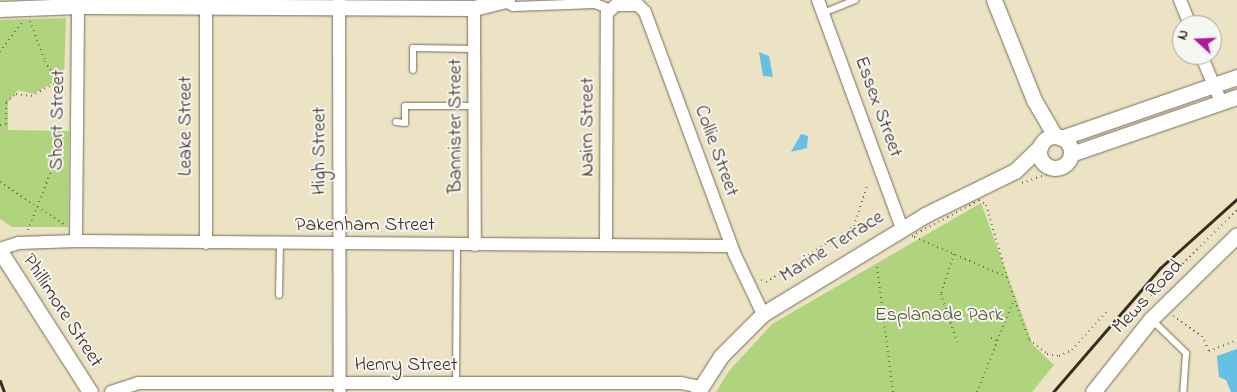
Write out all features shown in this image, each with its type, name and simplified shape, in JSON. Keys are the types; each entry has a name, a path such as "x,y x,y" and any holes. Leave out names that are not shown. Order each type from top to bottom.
{"street":[{"path":"0,9 78,3 182,0"},
{"path":"405,0 476,4"},
{"name":"Essex Street","path":"818,0 902,228"},
{"path":"994,0 1034,100 1073,157"},
{"path":"1180,0 1186,15"},
{"path":"0,1 213,4 476,4 506,1 513,6 595,3 610,9 638,2"},
{"name":"Collie Street","path":"638,2 645,12 731,246 763,314"},
{"name":"Short Street","path":"76,241 78,3"},
{"name":"Leake Street","path":"206,244 213,4"},
{"name":"High Street","path":"339,4 338,244 340,388"},
{"name":"Bannister Street","path":"475,245 474,49 476,4"},
{"name":"Nairn Street","path":"606,245 610,9"},
{"path":"1205,65 1221,102"},
{"name":"Marine Terrace","path":"699,390 721,356 763,314 902,228 1015,171 1041,146 1058,137 1237,77"},
{"name":"Marine Terrace","path":"1015,171 1022,173 1044,164 1060,168 1073,157 1237,97"},
{"path":"1034,100 1044,164"},
{"name":"Mews Road","path":"1093,392 1150,319 1237,235"},
{"name":"Pakenham Street","path":"0,250 76,241 206,244 731,246"},
{"name":"Phillimore Street","path":"0,250 90,392"},
{"name":"Henry Street","path":"112,392 139,383 340,388 456,384 699,390"}],"lane":[{"path":"823,13 855,0"},
{"path":"413,70 413,48 474,49"},
{"path":"396,122 405,122 405,106 475,106"},
{"path":"280,244 280,295"},
{"path":"456,384 457,244"},
{"path":"1150,319 1186,353 1183,392"}],"path":[{"path":"0,52 28,16 58,82 68,96"},
{"path":"0,125 6,124 6,102 16,94 31,96 58,82"},
{"path":"28,230 66,132"},
{"path":"1013,186 1061,173 1073,157"},
{"path":"0,182 69,229"},
{"path":"755,271 766,282 854,226 868,183"},
{"path":"989,198 912,236 1006,278"},
{"path":"984,201 1006,278 1030,340 1053,356 1072,350 1106,312"},
{"path":"954,254 941,294 958,342"},
{"path":"877,267 893,392"},
{"path":"977,392 1015,299"},
{"path":"1171,312 1176,322 1202,336 1209,351 1237,340"},
{"path":"991,338 998,340"}],"green space":[{"path":"66,18 64,77 32,94 18,90 8,102 8,130 69,131 68,227 12,227 0,219 0,20"},
{"name":"Esplanade Park","path":"981,203 1033,345 1054,365 1032,392 716,392 729,371 772,324"}],"water":[{"path":"759,52 769,56 773,77 763,76"},
{"path":"801,134 808,136 807,148 791,152"},
{"path":"1237,349 1237,392 1231,392 1226,380 1219,377 1217,356"}],"railway":[{"path":"1053,392 1160,268 1237,199"},
{"path":"0,381 4,392"}]}
